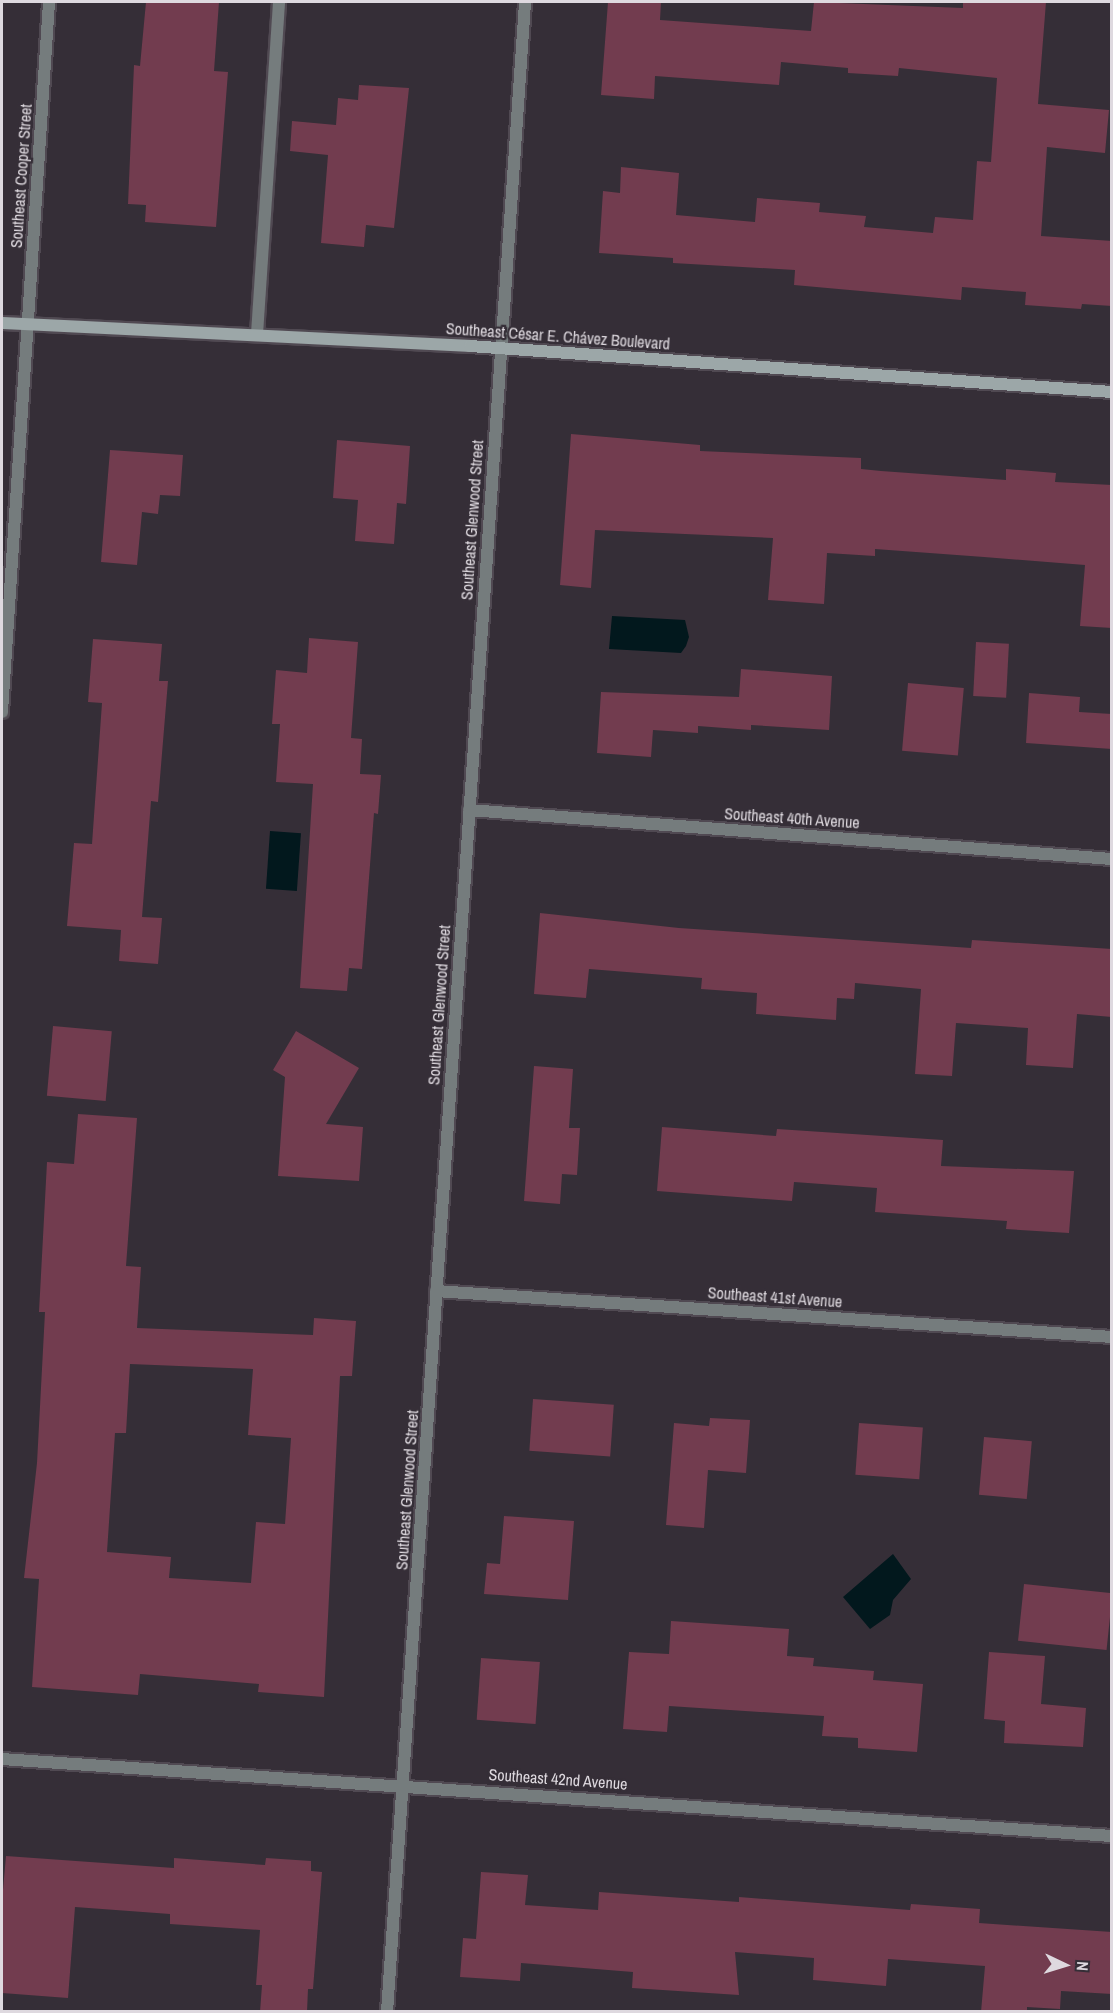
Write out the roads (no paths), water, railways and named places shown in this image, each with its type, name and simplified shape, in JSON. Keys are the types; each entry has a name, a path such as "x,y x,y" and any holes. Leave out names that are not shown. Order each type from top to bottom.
{"street":[{"name":"Southeast Cooper Street","path":"2,712 49,2"},
{"path":"257,334 279,2"},
{"name":"Southeast Glenwood Street","path":"387,2012 525,2"},
{"name":"Southeast César E. Chávez Boulevard","path":"2,323 501,348 1112,392"},
{"name":"Southeast 40th Avenue","path":"469,810 1112,859"},
{"name":"Southeast 41st Avenue","path":"436,1291 1112,1337"},
{"name":"Southeast 42nd Avenue","path":"2,1759 403,1784 1112,1836"}],"water":[{"path":"612,616 685,620 689,637 686,646 681,653 609,649"},
{"path":"270,831 301,833 297,891 266,889"},
{"path":"893,1554 911,1579 893,1600 890,1615 870,1629 843,1597"}]}
